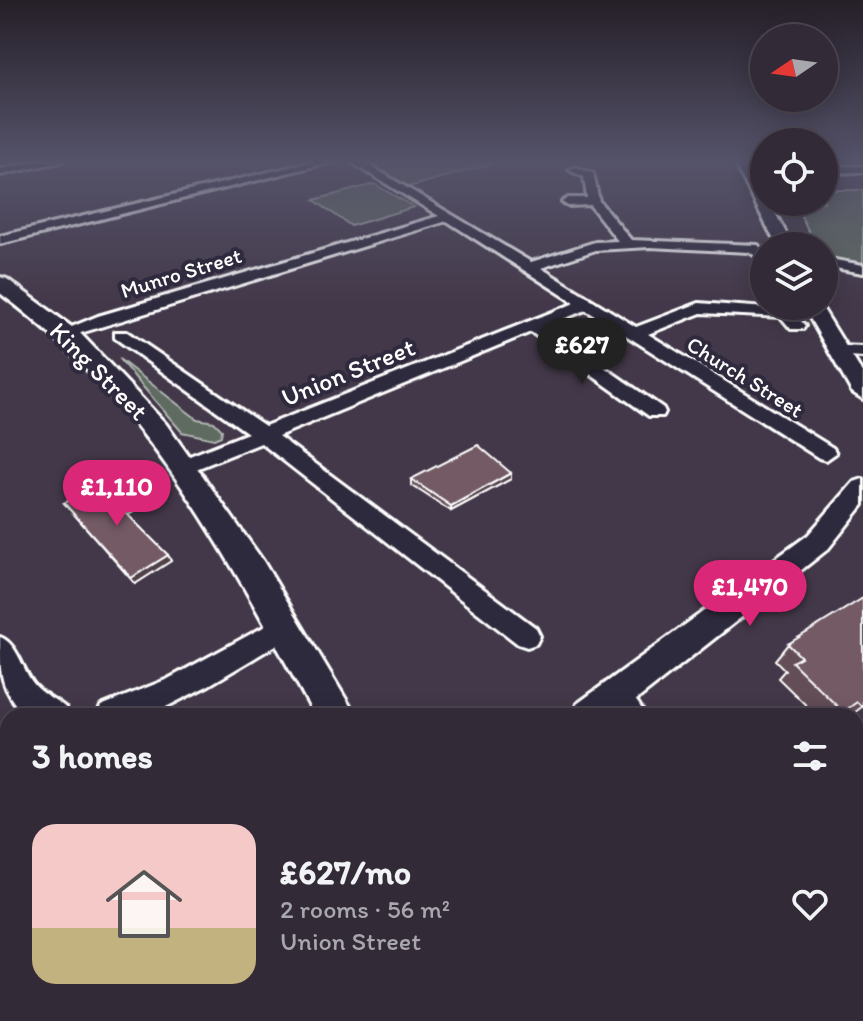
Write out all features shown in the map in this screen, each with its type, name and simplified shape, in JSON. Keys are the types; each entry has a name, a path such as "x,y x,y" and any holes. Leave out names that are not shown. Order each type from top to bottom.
{"main road":[{"name":"King Street","path":"0,283 65,333 113,381 184,466 331,708"}],"street":[{"path":"0,240 131,209"},
{"name":"Church Street","path":"435,209 826,453"},
{"path":"599,209 627,244"},
{"path":"765,209 778,232"},
{"name":"Munro Street","path":"65,333 119,314 449,217"},
{"path":"530,267 595,246 750,248"},
{"path":"838,265 863,269"},
{"name":"Union Street","path":"184,466 586,304"},
{"path":"633,334 699,308 750,312"},
{"path":"821,320 863,392"},
{"path":"532,325 656,412"},
{"name":"King Street","path":"121,335 264,434 527,636"},
{"path":"840,351 863,352"},
{"path":"623,707 818,542 863,488"},
{"path":"135,708 284,627"},
{"path":"0,649 20,692 42,708"}],"green space":[{"path":"326,209 409,209 351,226"},
{"path":"838,209 863,209 863,265 838,261 838,232 809,232 801,216 838,216"},
{"path":"119,359 197,419 214,422 222,430 221,436 214,439 182,432"}],"building":[{"path":"478,445 511,473 451,506 411,479"},
{"path":"99,484 108,494 125,484 141,500 123,510 168,555 131,578 64,503"},
{"path":"863,598 863,704 861,706 857,702 849,708 839,708 792,662 801,657 788,644"}]}
